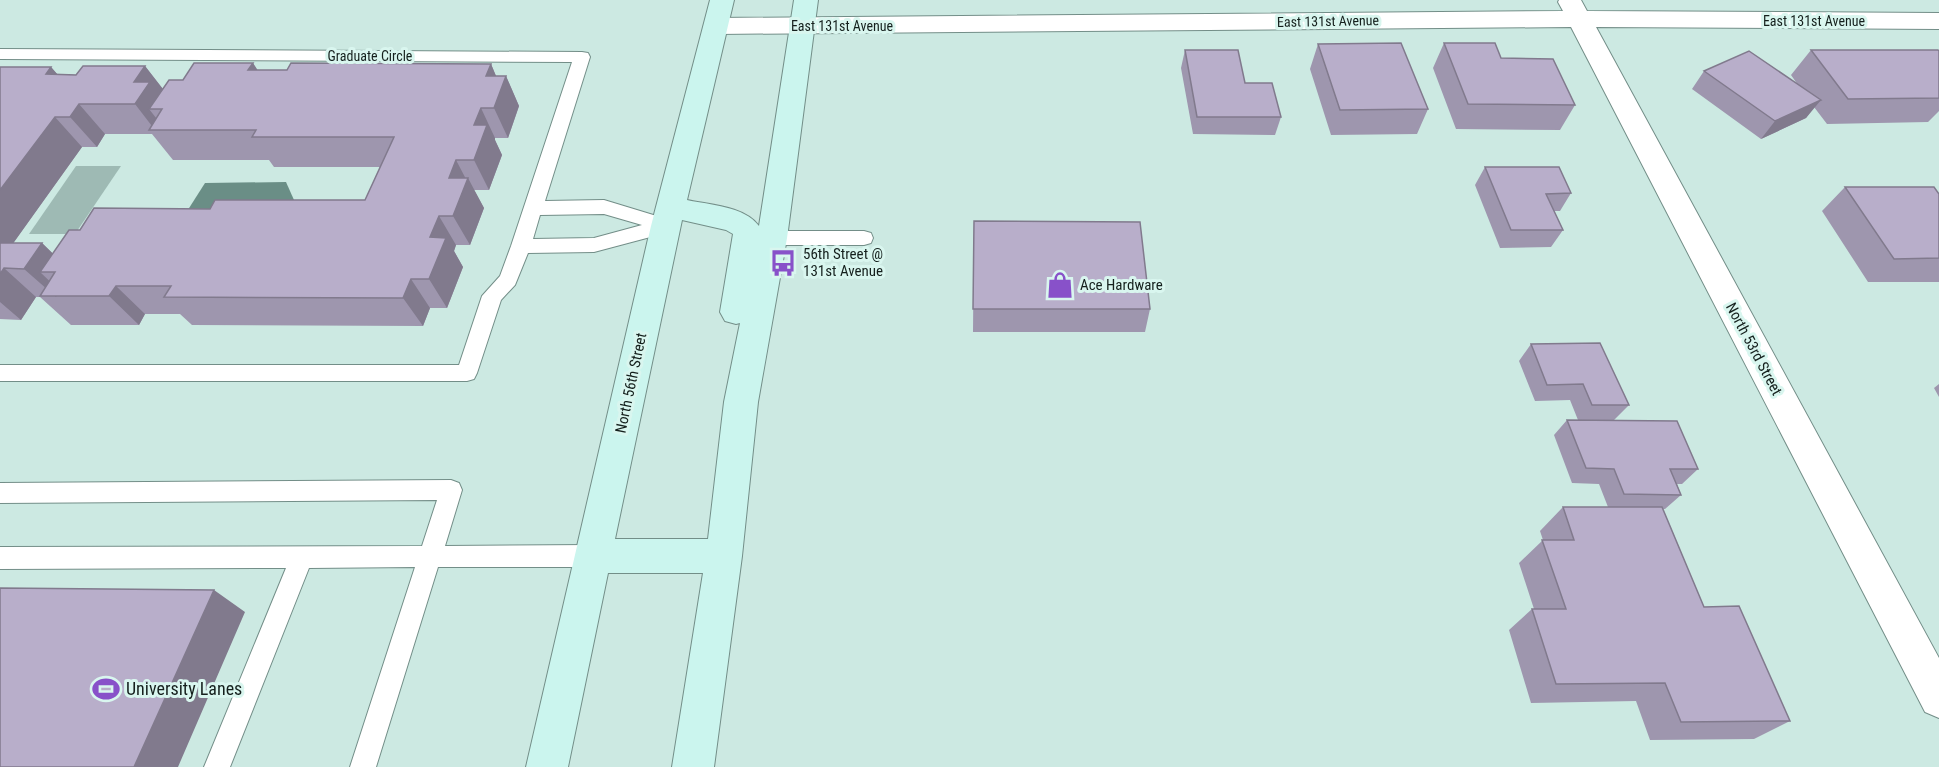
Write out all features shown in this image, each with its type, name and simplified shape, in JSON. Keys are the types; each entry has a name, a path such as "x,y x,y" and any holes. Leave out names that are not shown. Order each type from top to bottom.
{"main road":[{"name":"North 56th Street","path":"547,767 669,217 719,13"},
{"path":"693,767 724,555 741,402 772,238 804,13"},
{"path":"669,217 733,221 742,225 748,233 730,355 732,373 741,402"},
{"path":"593,556 724,555"}],"street":[{"name":"East 131st Avenue","path":"719,13 1574,10 1939,21"},
{"name":"North 53rd Street","path":"1574,10 1939,698"}],"lane":[{"name":"Graduate Circle","path":"0,54 582,57 521,246 508,280 492,296 467,373 0,373"},
{"path":"533,208 604,207 669,217"},
{"path":"521,246 594,244 669,217"},
{"path":"772,238 864,238"},
{"path":"0,493 451,490 363,767"},
{"path":"0,558 593,556"},
{"path":"218,767 302,558"}],"shaded area":[{"path":"76,166 121,166 75,234 29,234"},
{"path":"286,182 294,200 285,206 184,216 205,183"}],"building":[{"path":"1401,43 1428,109 1340,110 1318,44"},
{"path":"1444,43 1495,43 1501,58 1553,59 1575,105 1468,104"},
{"path":"1185,50 1238,50 1245,83 1272,83 1281,117 1197,117"},
{"path":"1811,50 1938,50 1939,98 1848,99"},
{"path":"1749,51 1821,100 1775,121 1704,71"},
{"path":"194,63 253,63 248,70 287,70 291,63 491,64 486,76 506,76 494,108 481,108 474,125 487,125 474,160 456,160 449,178 468,178 453,216 439,216 430,237 446,238 429,279 411,279 403,298 164,297 171,286 116,286 109,296 40,296 55,272 40,272 69,230 80,230 94,208 210,209 215,200 365,200 394,137 252,137 256,130 149,130 162,109 149,109 169,80 183,80"},
{"path":"83,66 145,66 134,82 150,82 135,104 79,104 70,117 55,117 0,190 0,67 51,67 46,74 76,75"},
{"path":"1485,167 1559,167 1571,193 1546,194 1563,230 1511,230"},
{"path":"1845,187 1934,187 1939,194 1939,258 1894,259"},
{"path":"974,221 1140,222 1150,309 973,309"},
{"path":"0,243 42,243 24,269 4,268 0,274"},
{"path":"1600,343 1629,405 1592,405 1583,384 1547,385 1531,344"},
{"path":"1567,420 1677,421 1698,469 1670,469 1681,495 1624,494 1614,469 1586,468"},
{"path":"1563,507 1662,507 1704,607 1739,606 1790,721 1681,722 1665,683 1556,684 1532,609 1566,609 1542,540 1574,540"},
{"name":"University Lanes","path":"0,588 214,590 134,767 0,767"}],"place":[{"name":"56th Street @ 131st Avenue","path":"783,263"},
{"name":"Ace Hardware","path":"1060,285"},
{"name":"University Lanes","path":"106,689"}]}
